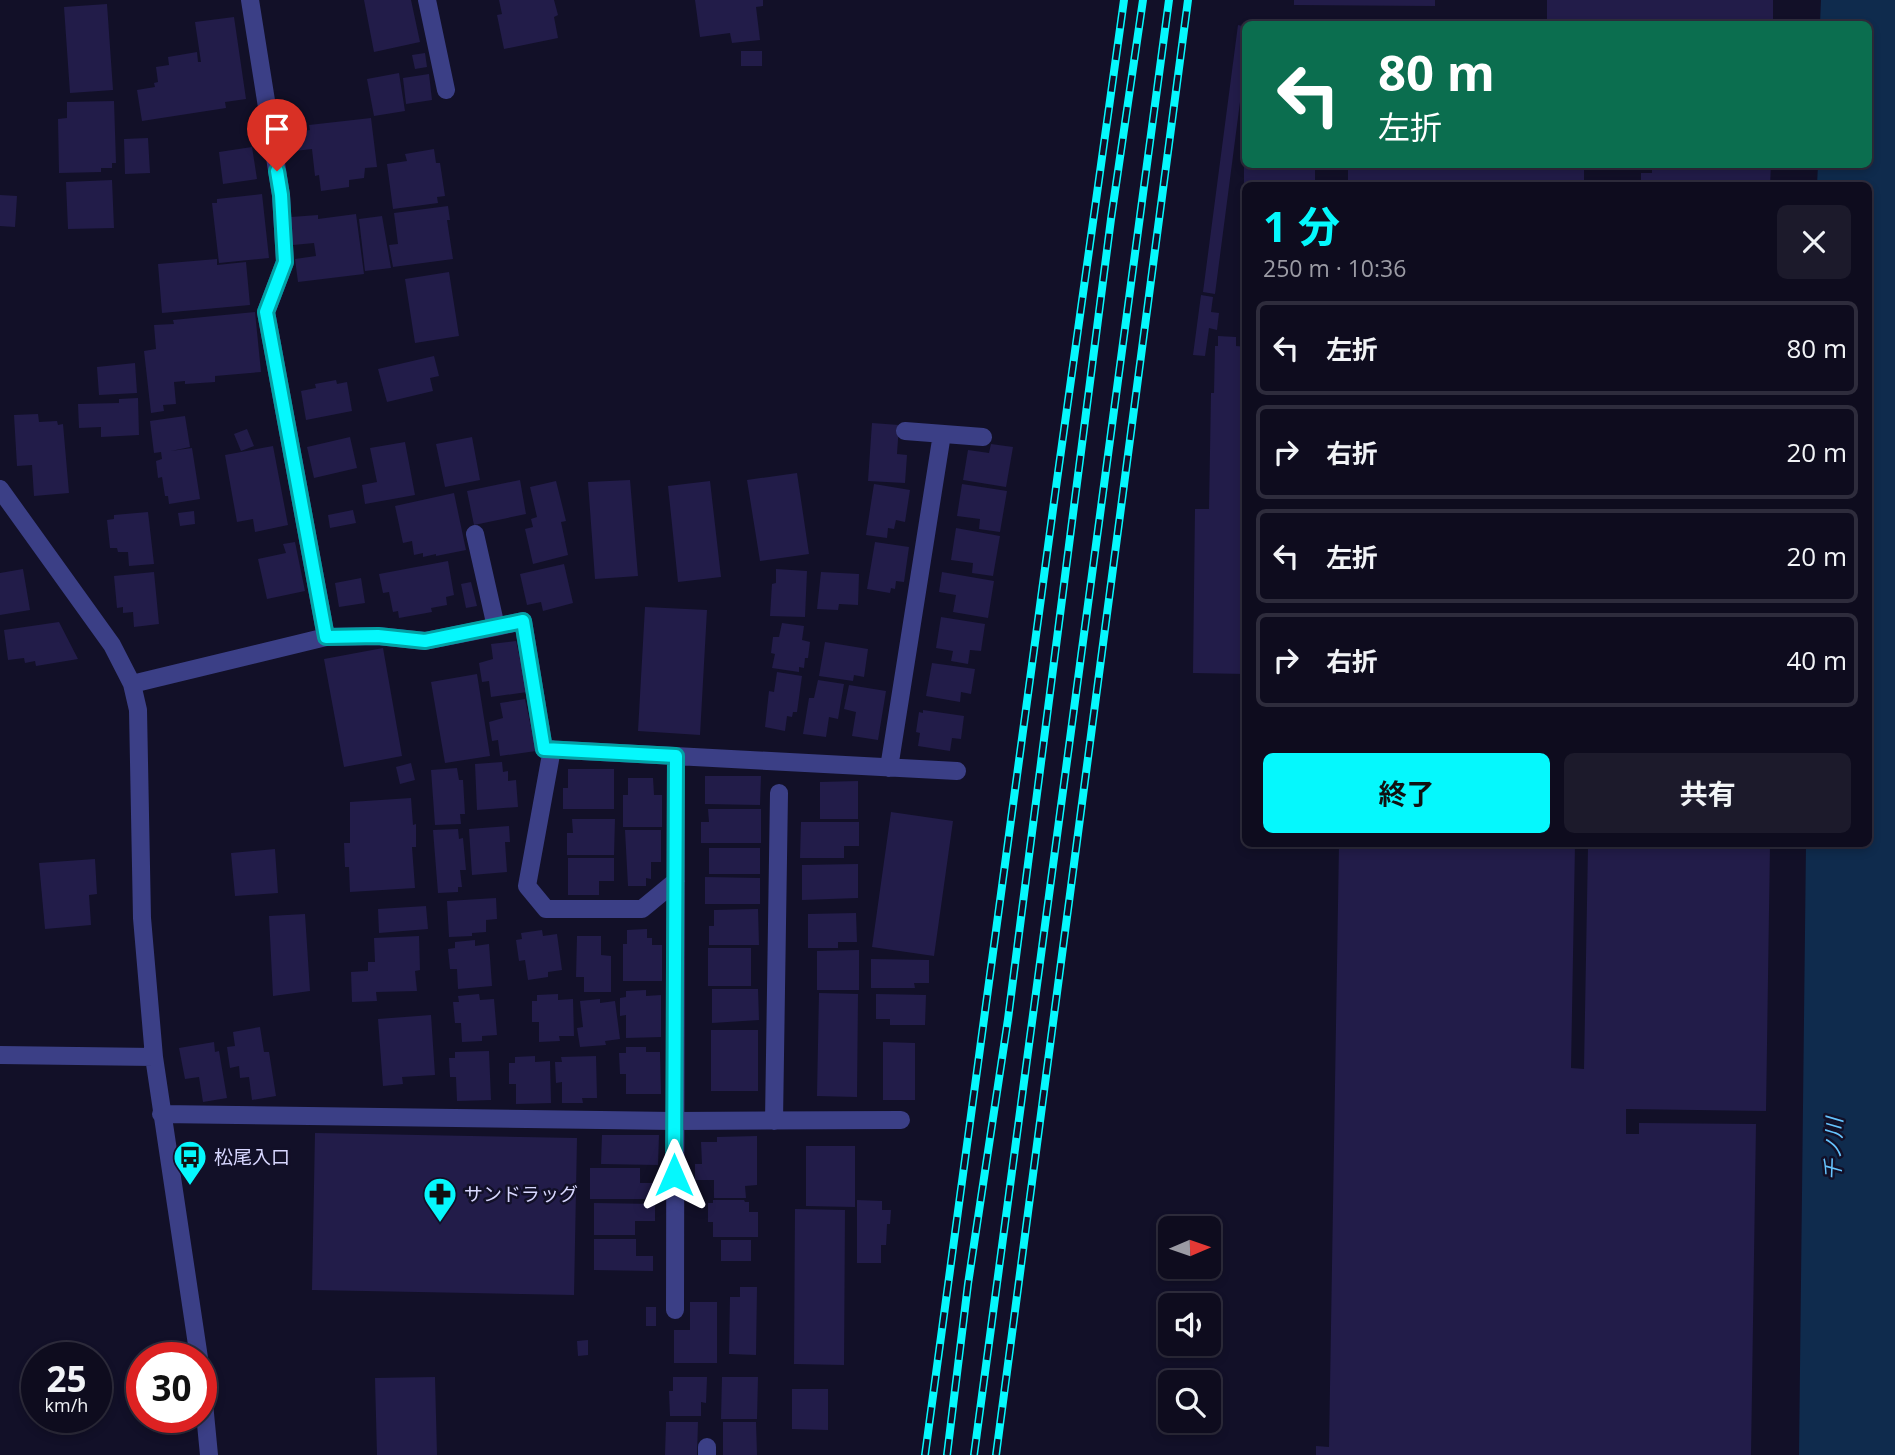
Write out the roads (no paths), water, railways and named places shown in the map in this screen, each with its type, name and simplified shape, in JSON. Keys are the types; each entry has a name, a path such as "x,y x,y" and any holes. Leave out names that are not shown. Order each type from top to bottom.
{"street":[{"path":"250,0 281,195 285,249 285,262 266,312 326,637"},
{"path":"427,0 446,90"},
{"path":"905,432 983,437"},
{"path":"889,768 942,434"},
{"path":"0,489 112,645 132,684 138,710 142,918 153,1057 197,1342"},
{"path":"475,534 496,627"},
{"path":"132,684 326,637 378,636 425,641 523,621 544,749 957,771"},
{"path":"552,749 527,886 546,909 642,909 676,881"},
{"path":"675,1310 676,756"},
{"path":"774,1121 779,793"},
{"path":"0,1055 153,1057"},
{"path":"162,1114 674,1121 901,1120"},
{"path":"206,1433 208,1455"}],"water":[{"name":"千ノ川","path":"1821,0 1895,0 1895,1455 1799,1455 1806,847 1872,847 1872,182 1817,182 1818,168 1872,168 1872,21 1820,21"}],"railway":[{"path":"925,1455 1124,0"},
{"path":"947,1455 968,1284 1008,1019 1111,219 1143,0"},
{"path":"974,1455 1169,0"},
{"path":"996,1455 1188,0"}],"place":[{"name":"松尾入口","path":"190,1187"},
{"name":"サンドラッグ","path":"440,1224"}]}
